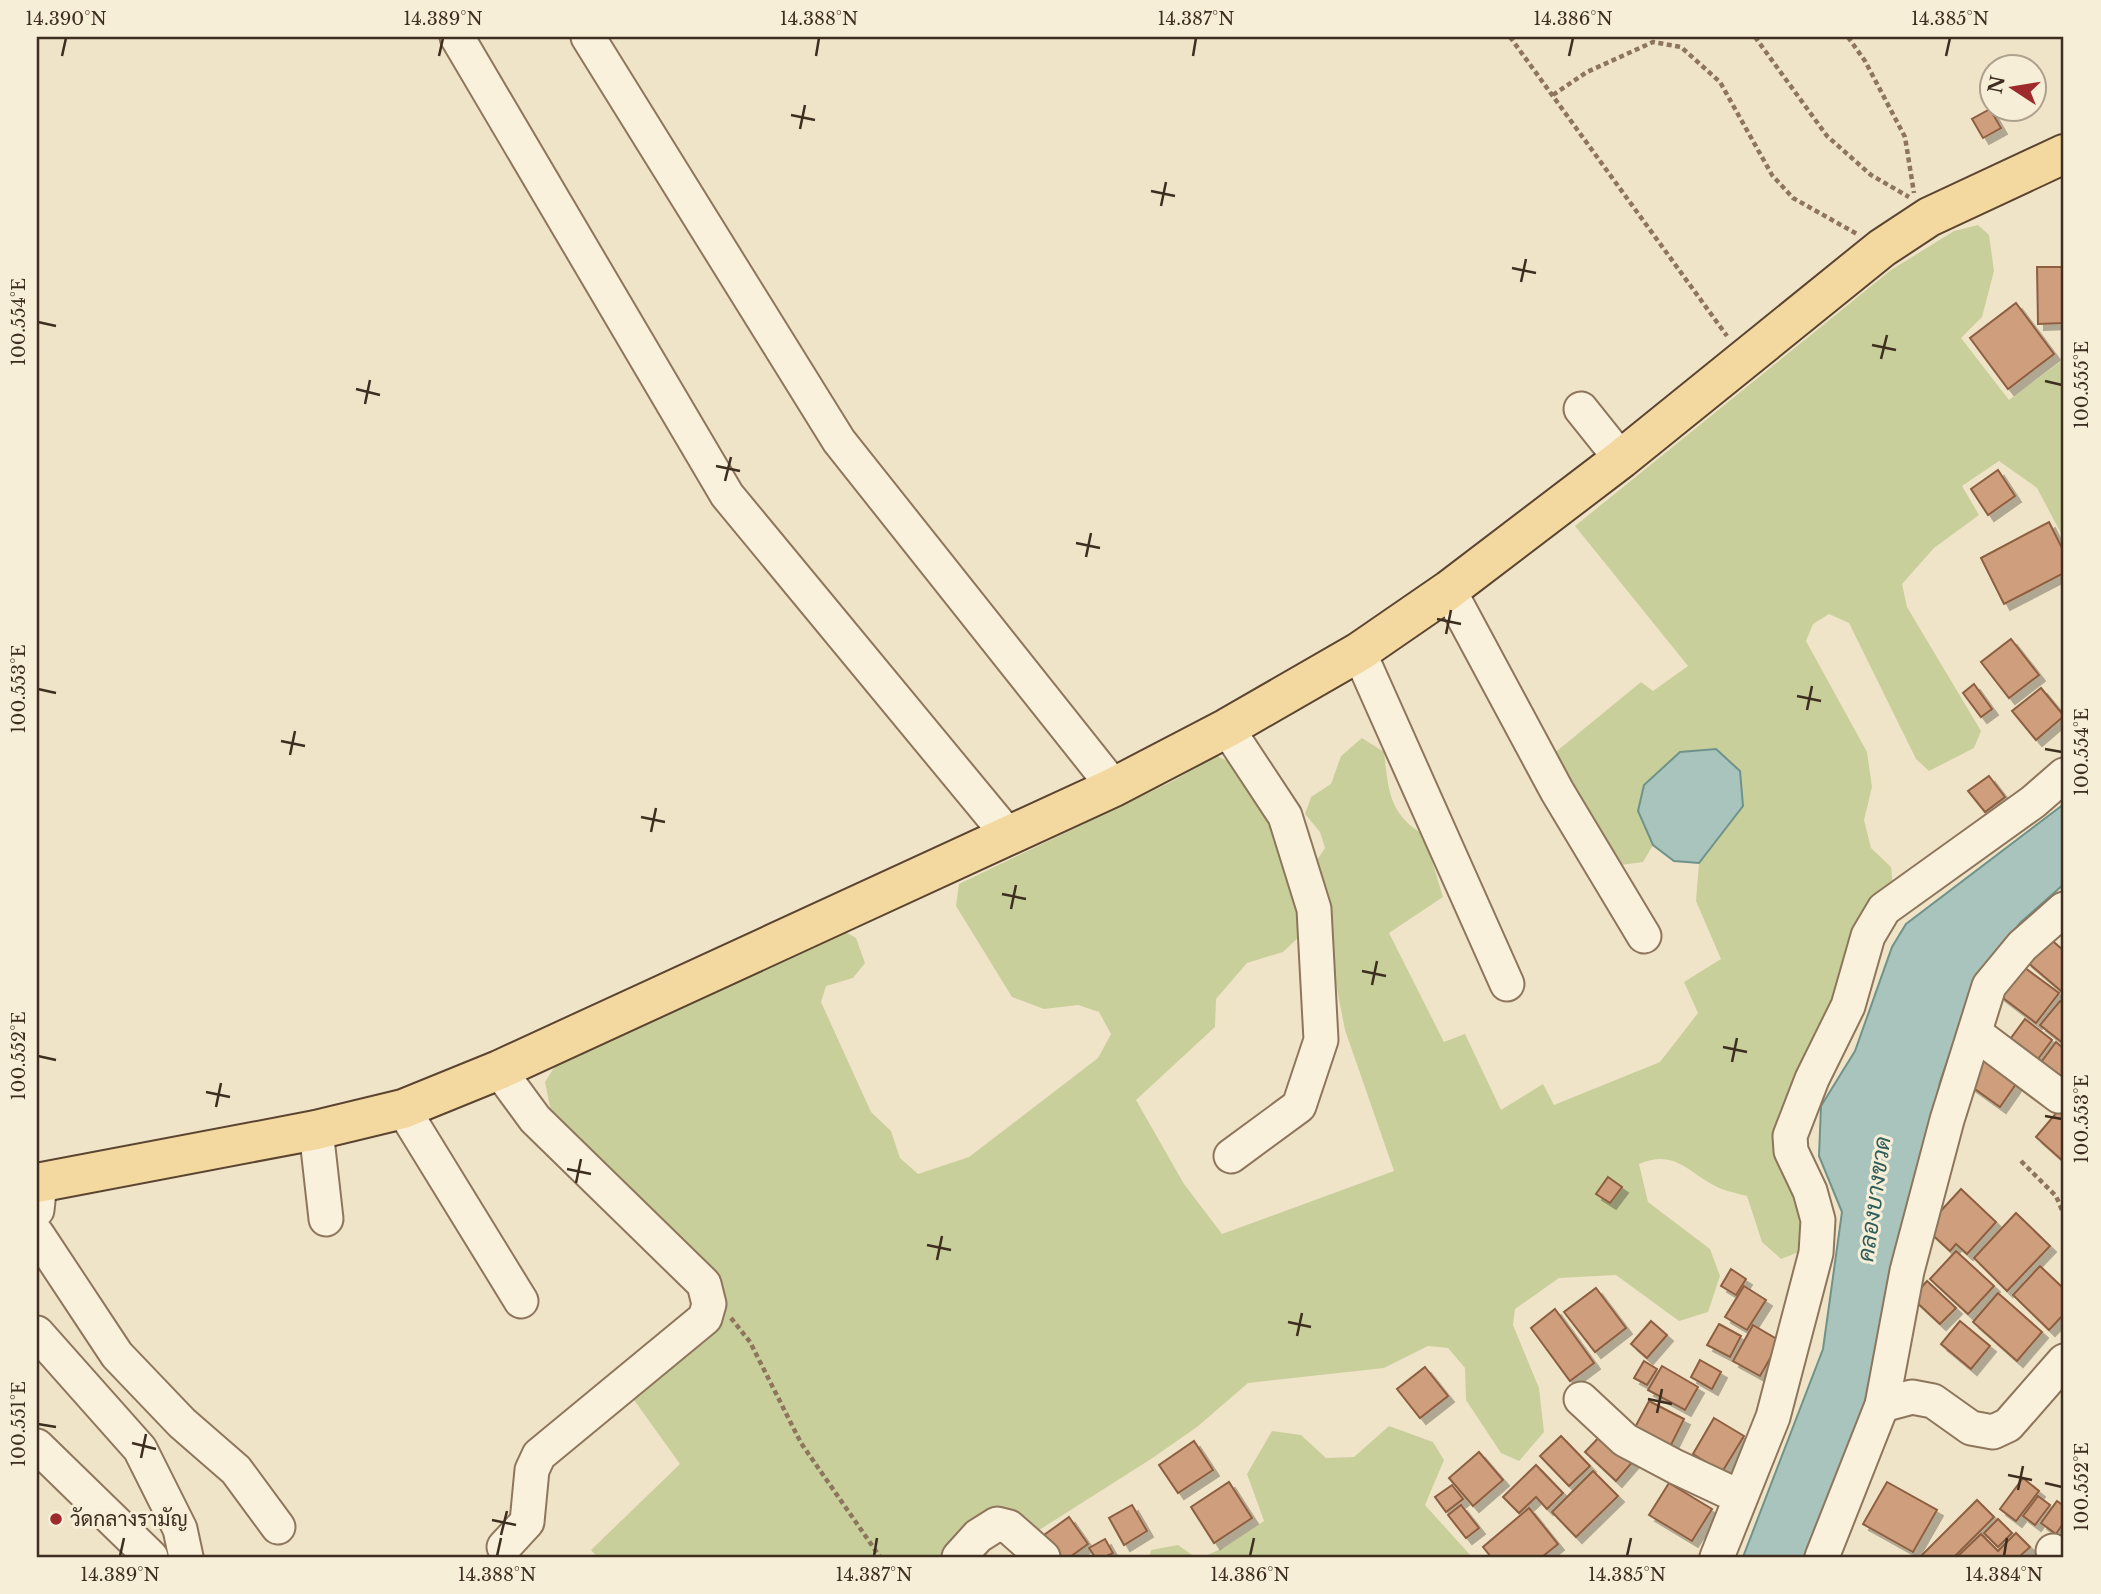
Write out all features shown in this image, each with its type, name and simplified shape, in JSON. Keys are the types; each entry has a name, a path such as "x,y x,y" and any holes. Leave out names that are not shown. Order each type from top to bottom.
{"main road":[{"path":"38,1191 403,1109 499,1070 1114,787 1227,728 1359,652 1448,590 1621,459 1882,248 1929,216 2064,154"}],"street":[{"path":"457,37 727,495 1008,835"},
{"path":"588,37 839,441 1114,787"},
{"path":"1581,409 1621,459"},
{"path":"1448,590 1557,791 1644,936"},
{"path":"1359,652 1507,984"},
{"path":"1227,728 1285,816 1314,909 1321,1040 1299,1106 1231,1156"},
{"path":"1717,1557 1773,1417 1816,1253 1818,1220 1810,1191 1791,1151 1790,1136 1812,1079 1847,1006 1868,936 1884,909 2033,802 2064,775"},
{"path":"1822,1557 1882,1405 1907,1271 1947,1120 1989,986 2022,946 2064,909"},
{"path":"1975,1033 2059,1096"},
{"path":"499,1070 535,1119 704,1283 709,1304 705,1318 540,1455 532,1470 527,1522 504,1547"},
{"path":"403,1109 521,1301"},
{"path":"316,1130 326,1219"},
{"path":"37,1234 117,1356 182,1423 236,1470 278,1527"},
{"path":"37,1334 140,1449 180,1528 186,1557"},
{"path":"1882,1405 1912,1397 1933,1401 1971,1428 1993,1432 2008,1425 2064,1361"},
{"path":"1581,1399 1625,1440 1740,1497"},
{"path":"37,1446 152,1557"},
{"path":"968,1546 997,1524 1009,1527 1043,1557"}],"path":[{"path":"1510,37 1744,360"},
{"path":"1755,37 1827,136 1871,175 1916,201 1905,137 1865,61 1848,37"},
{"path":"1552,95 1587,72 1653,42 1681,47 1720,82 1772,175 1793,198 1882,248"},
{"path":"2021,1161 2056,1196 2064,1216"},
{"path":"709,1304 727,1313 750,1342 801,1443 880,1557"}],"green space":[{"path":"1978,225 1989,235 1994,271 1982,317 1961,338 2009,400 2064,359 2064,539 2037,488 1999,461 1962,486 1979,515 1934,548 1902,584 1907,607 1981,731 1974,748 1929,771 1916,759 1849,623 1829,614 1813,624 1806,641 1867,752 1872,787 1864,820 1871,848 1891,867 1893,887 1786,1113 1801,1194 1804,1250 1781,1259 1762,1242 1747,1196 1719,1188 1671,1160 1651,1160 1639,1164 1648,1202 1710,1249 1720,1276 1708,1312 1679,1321 1616,1275 1559,1278 1515,1309 1513,1325 1539,1388 1544,1432 1519,1461 1501,1453 1466,1400 1465,1368 1448,1348 1428,1346 1384,1368 1248,1383 1197,1427 1036,1532 1004,1510 944,1557 597,1557 591,1550 680,1464 629,1393 713,1321 552,1117 545,1082 555,1066 842,930 856,938 865,963 853,978 826,986 821,1002 871,1112 891,1131 900,1158 918,1174 969,1157 1098,1058 1111,1034 1099,1012 1078,1005 1044,1009 1012,997 956,906 959,884 1171,782 1217,756 1232,763 1277,822 1300,908 1299,937 1283,952 1247,963 1216,999 1215,1027 1136,1100 1184,1184 1222,1234 1394,1171 1345,1030 1313,866 1325,848 1320,832 1305,814 1311,797 1331,784 1341,756 1362,738 1384,752 1392,800 1403,818 1424,835 1443,897 1389,933 1444,1042 1465,1034 1501,1110 1543,1084 1554,1105 1660,1062 1698,1013 1684,982 1721,959 1696,901 1699,863 1743,806 1638,811 1653,845 1643,862 1621,865 1597,837 1552,755 1641,682 1653,691 1688,666 1575,526 1891,270 1954,231"},
{"path":"1389,1426 1433,1442 1444,1460 1425,1505 1472,1557 1203,1557 1225,1547 1264,1521 1247,1474 1272,1431 1301,1435 1326,1458 1354,1457"},
{"path":"1178,1545 1195,1557 1149,1557 1151,1550"}],"water":[{"path":"1716,749 1740,771 1743,806 1699,863 1674,861 1653,845 1638,811 1644,785 1680,752"},
{"name":"คลองบางขวด","path":"2064,804 2064,884 2020,923 1976,978 1940,1082 1874,1383 1807,1557 1743,1557 1823,1349 1842,1212 1819,1156 1821,1106 1855,1051 1892,947 1906,924"}],"building":[{"path":"1979,115 1979,122 1998,122 2001,128 1983,138 1972,119"},
{"path":"2037,267 2064,267 2064,323 2038,324"},
{"path":"2016,303 2054,354 2008,389 1970,338"},
{"path":"1998,470 2015,496 1988,515 1971,489"},
{"path":"2049,522 2064,552 2064,573 2004,604 1981,558"},
{"path":"2011,639 2039,675 2009,698 1981,662"},
{"path":"1974,684 1992,709 1981,717 1963,693"},
{"path":"2041,688 2064,716 2036,740 2012,711"},
{"path":"1989,776 2005,797 1985,812 1968,791"},
{"path":"2047,936 2064,951 2064,987 2061,991 2026,961"},
{"path":"2021,965 2059,993 2036,1023 1999,995"},
{"path":"2060,1001 2064,1004 2064,1044 2040,1025"},
{"path":"2025,1019 2052,1040 2035,1063 2008,1042"},
{"path":"2056,1042 2064,1049 2064,1075 2060,1080 2039,1065"},
{"path":"1982,1059 2016,1084 2000,1107 1965,1082"},
{"path":"2063,1105 2064,1107 2064,1162 2036,1137"},
{"path":"1608,1177 1622,1187 1610,1203 1596,1194"},
{"path":"1961,1189 1996,1222 1967,1254 1956,1244 1950,1251 1925,1228"},
{"path":"2016,1213 2050,1246 2007,1291 1974,1258"},
{"path":"1956,1251 1994,1286 1968,1314 1930,1279"},
{"path":"2040,1266 2064,1289 2064,1314 2049,1330 2013,1295"},
{"path":"1731,1269 1746,1279 1736,1295 1721,1286"},
{"path":"1927,1281 1956,1308 1940,1324 1912,1298"},
{"path":"1744,1286 1766,1300 1747,1330 1725,1317"},
{"path":"1596,1288 1626,1328 1595,1352 1564,1312"},
{"path":"1998,1293 2042,1332 2017,1361 1973,1322"},
{"path":"1555,1309 1594,1363 1570,1381 1531,1328"},
{"path":"1651,1321 1667,1335 1647,1358 1631,1344"},
{"path":"1960,1321 1990,1346 1971,1369 1941,1344"},
{"path":"1719,1324 1741,1336 1730,1357 1707,1345"},
{"path":"1753,1325 1780,1341 1760,1376 1733,1361"},
{"path":"1700,1360 1721,1372 1712,1389 1691,1377"},
{"path":"1644,1361 1657,1369 1647,1385 1634,1378"},
{"path":"1662,1366 1698,1387 1685,1410 1648,1390"},
{"path":"1425,1367 1448,1396 1420,1418 1397,1389"},
{"path":"1649,1401 1684,1419 1668,1451 1632,1433"},
{"path":"1714,1418 1744,1436 1722,1472 1693,1454"},
{"path":"1605,1431 1635,1459 1616,1481 1585,1452"},
{"path":"1561,1436 1590,1466 1569,1486 1540,1456"},
{"path":"1194,1441 1213,1470 1178,1493 1159,1465"},
{"path":"1479,1452 1503,1480 1473,1506 1449,1478"},
{"path":"1536,1465 1563,1493 1547,1509 1536,1497 1519,1513 1503,1497"},
{"path":"1593,1471 1618,1496 1576,1537 1552,1512"},
{"path":"2023,1478 2039,1491 2016,1521 2000,1509"},
{"path":"1229,1482 1252,1518 1214,1543 1191,1507"},
{"path":"1887,1482 1937,1510 1913,1552 1863,1524"},
{"path":"1669,1483 1712,1509 1692,1541 1649,1515"},
{"path":"1452,1485 1463,1499 1446,1512 1435,1497"},
{"path":"2038,1496 2050,1505 2035,1525 2023,1516"},
{"path":"1977,1500 1994,1517 1954,1557 1920,1557"},
{"path":"2057,1501 2064,1506 2064,1522 2056,1534 2041,1523"},
{"path":"1132,1505 1147,1531 1124,1545 1109,1518"},
{"path":"1461,1505 1479,1528 1466,1538 1448,1515"},
{"path":"1529,1508 1558,1544 1542,1557 1491,1557 1483,1547"},
{"path":"1069,1517 1088,1544 1070,1557 1060,1557 1044,1535"},
{"path":"1998,1519 2012,1533 1998,1547 1984,1533"},
{"path":"2016,1533 2030,1547 2019,1557 1957,1557 1981,1534 1998,1551"},
{"path":"1105,1539 1113,1553 1105,1557 1095,1557 1089,1548"}],"place":[{"name":"วัดกลางรามัญ","path":"56,1519"}]}
